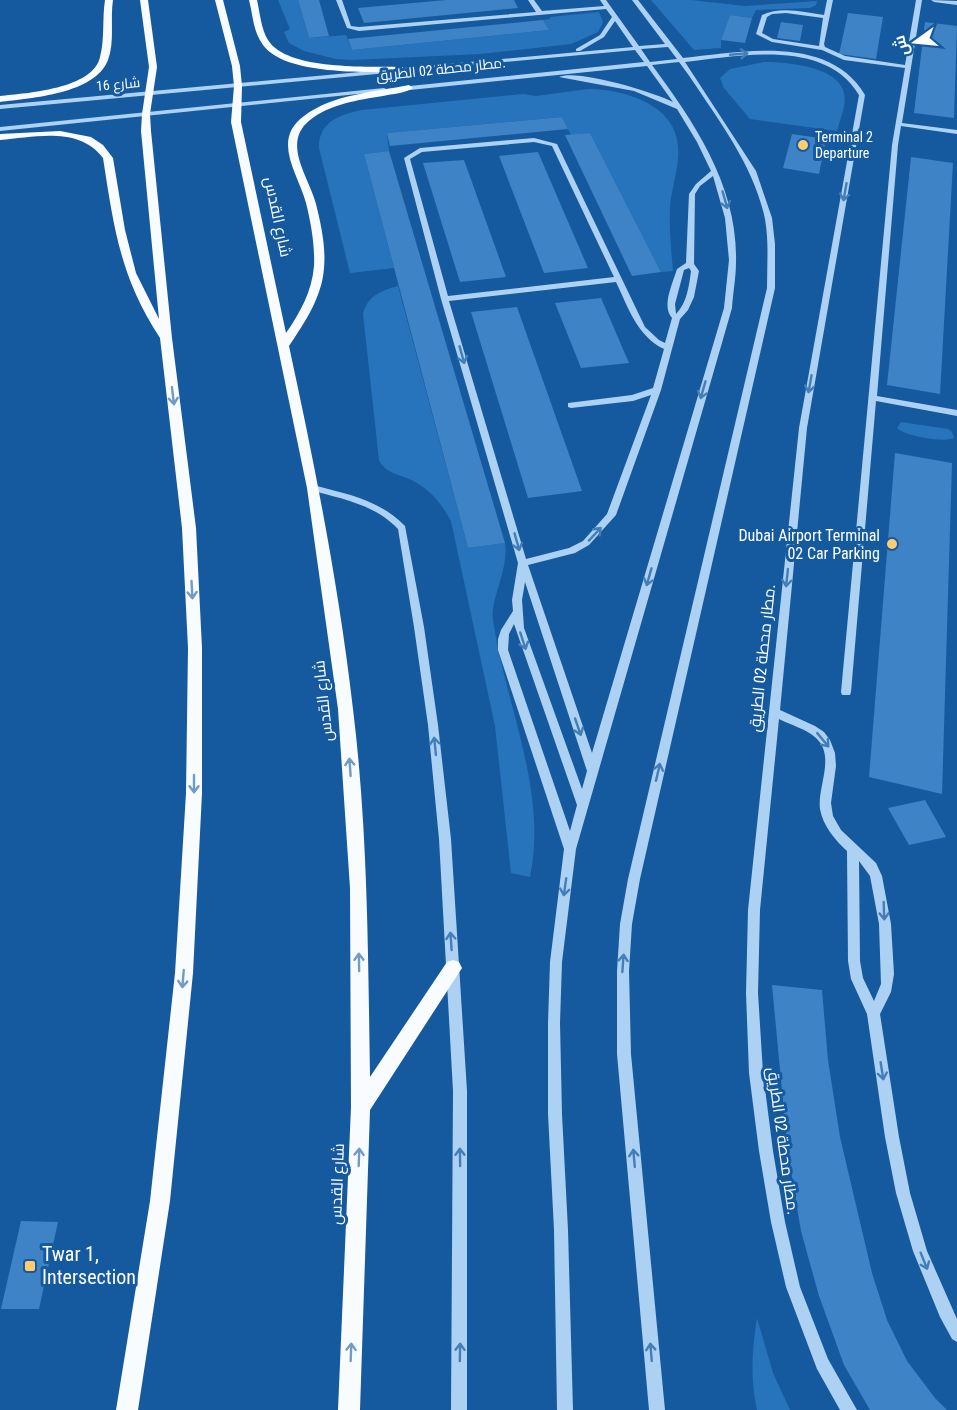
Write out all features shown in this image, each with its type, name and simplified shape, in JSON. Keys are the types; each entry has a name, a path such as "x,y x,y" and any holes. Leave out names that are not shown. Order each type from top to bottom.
{"main road":[{"path":"0,99 60,89 83,80 99,68 105,56 106,12 109,0"},
{"path":"127,1410 160,1201 184,973 194,793 195,648 189,528 166,338 146,114 153,67 144,0"},
{"name":"شارع القدس","path":"219,0 236,66 238,86 236,122 313,488 346,709 358,888 361,1107 349,1410"},
{"path":"253,0 264,40 268,47 281,56 314,64 402,70"},
{"path":"283,346 308,309 319,268 310,203 293,153 292,140 295,128 305,119 327,107 409,88"},
{"path":"0,137 62,134 87,138 104,150 108,158 128,267 147,312 166,338"},
{"path":"361,1107 453,968"}],"street":[{"path":"339,0 349,27 359,29 608,7"},
{"path":"531,0 540,13"},
{"path":"565,1410 554,1023 556,962 570,849 728,308 732,284 733,239 728,210 715,171 682,110 603,0"},
{"path":"635,0 681,60 753,171 768,218 772,265 771,288 634,879 626,924 623,971 624,1054 657,1410"},
{"path":"823,48 821,44 830,0"},
{"path":"846,692 898,124 919,0"},
{"path":"934,0 957,3"},
{"path":"826,17 784,12 768,14 764,16 759,34 772,40 823,48 844,58 907,67"},
{"path":"566,54 602,36 615,17"},
{"name":"مطار محطة 02 الطريق.","path":"238,86 670,45"},
{"name":"مطار محطة 02 الطريق.","path":"237,105 764,52 803,56 837,68 858,86 862,95 802,428 754,910 752,993 756,1073 778,1222 793,1287 822,1364 849,1410"},
{"path":"538,75 603,81 627,86 682,110"},
{"name":"شارع 16","path":"0,107 238,86"},
{"name":"شارع 16","path":"0,129 237,105"},
{"path":"898,124 957,132"},
{"path":"593,771 523,563 445,299 407,162 409,155 420,150 534,140 555,145 642,328 656,342 667,347"},
{"path":"523,563 572,550 596,535 611,515 657,390 676,318 682,315 687,306 695,271 690,264 692,194 698,185 715,171"},
{"path":"676,318 672,314 671,304 681,269 690,264"},
{"path":"445,299 619,279"},
{"path":"571,405 633,399 657,390"},
{"path":"873,398 957,413"},
{"path":"313,488 379,507 397,522 406,541 433,725 445,839 453,968 460,1126 459,1410"},
{"path":"523,563 517,613 523,644 582,804"},
{"path":"517,613 507,624 503,634 502,650 570,849"},
{"path":"773,712 818,734 827,743 832,763 824,803 826,813 837,834 873,868 880,882 883,898 887,984 882,1000 873,1013"},
{"path":"853,849 854,961 857,979 873,1013 903,1193 920,1251 945,1312 957,1334"}],"shaded area":[{"path":"278,0 298,0 309,38 346,35 352,50 549,30 543,20 550,19 550,17 599,12 603,22 598,32 571,44 480,54 336,59 304,51 289,43 284,32 290,29"},
{"path":"651,0 691,0 745,6 817,1 816,5 810,8 756,10 752,18 730,15 721,40 721,48 694,50"},
{"path":"764,62 810,67 822,71 840,84 845,102 837,131 750,119 724,88 720,78 730,69"},
{"path":"588,89 616,92 644,101 657,109 675,131 678,146 677,168 670,206 673,271 661,272 590,133 571,135 562,117 387,133 389,151 364,154 394,268 350,273 319,148 322,132 332,121 362,110 523,94 536,96"},
{"path":"398,286 468,548 505,543 506,553 494,603 493,620 523,748 534,812 534,844 530,877 511,873 495,726 451,521 427,490 410,479 386,469 379,460 363,314 372,298"},
{"path":"901,422 948,429 954,438 934,439 908,434 897,428"},
{"path":"757,1318 773,1373 790,1410 757,1410 752,1364"}],"building":[{"path":"298,0 319,0 329,36 309,38"},
{"path":"446,0 514,0 518,8 364,23 358,8"},
{"path":"848,13 883,17 876,59 839,54"},
{"path":"730,15 752,18 745,43 721,40"},
{"path":"543,20 549,30 352,50 348,39"},
{"path":"781,22 803,25 800,41 777,38"},
{"path":"925,22 957,26 954,118 914,113"},
{"path":"562,117 568,129 390,146 387,133"},
{"path":"590,133 661,272 632,276 565,135"},
{"path":"792,134 826,139 819,174 783,168"},
{"path":"389,151 505,543 468,548 364,154"},
{"path":"538,152 588,268 544,273 499,156"},
{"path":"911,157 953,163 940,394 887,385"},
{"path":"464,160 506,277 460,282 423,163"},
{"path":"601,298 629,363 581,368 555,303"},
{"path":"517,307 582,491 528,498 471,312"},
{"path":"895,453 952,463 942,794 869,777"},
{"path":"925,800 946,837 909,845 888,808"},
{"path":"772,985 822,990 828,1060 840,1137 872,1273 887,1320 907,1361 947,1410 870,1410 844,1365 819,1296 801,1231 788,1154"},
{"path":"21,1221 58,1222 39,1309 1,1309"}],"place":[{"name":"Terminal 2 Departure","path":"803,145"},
{"name":"Dubai Airport Terminal 02 Car Parking","path":"892,544"},
{"name":"Twar 1, Intersection","path":"30,1266"}]}
